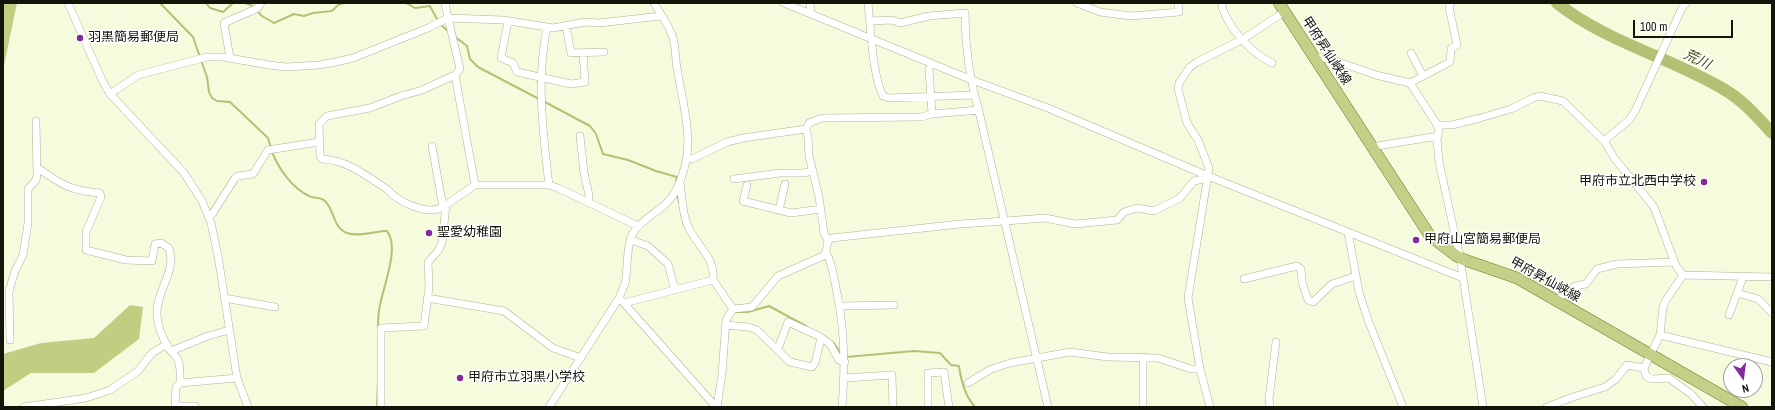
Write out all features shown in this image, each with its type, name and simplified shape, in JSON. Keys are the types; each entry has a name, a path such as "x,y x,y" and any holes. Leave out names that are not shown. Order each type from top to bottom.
{"main road":[{"name":"甲府昇仙峡線","path":"1281,7 1430,236 1460,258 1517,278 1742,407"}],"street":[{"path":"68,3 103,82 110,94 184,173 196,189 209,217 218,256 236,378 248,407"},
{"path":"445,3 460,69 455,75 422,90 400,96 370,108 327,116 319,124 320,156 322,159 334,159 344,162 387,189 392,195 428,211 438,210 475,186 549,185 589,202 638,226"},
{"path":"549,407 622,300 632,234 638,226 666,205 676,190 687,159 688,136 676,64 674,42 672,35 654,3"},
{"path":"784,3 972,80 1048,108 1207,177 1463,278"},
{"path":"800,3 803,10"},
{"path":"810,3 811,14"},
{"path":"868,3 880,90 883,96 889,98 974,95"},
{"path":"1077,3 1100,12 1131,16 1179,12 1178,3"},
{"path":"1221,3 1225,18 1259,57 1272,63"},
{"path":"1312,56 1333,60 1376,75 1410,83 1450,62 1451,49 1457,45 1449,7 1451,3"},
{"path":"1604,140 1629,120 1635,111 1686,3"},
{"path":"230,58 224,23 251,11 260,5"},
{"path":"1210,407 1200,369 1188,298 1209,168 1208,162 1198,140 1187,123 1178,89 1179,83 1190,67 1243,39 1281,7"},
{"path":"870,21 892,20 900,23 929,16 964,13 966,51 974,95 979,110 1048,407"},
{"path":"110,94 138,75 201,59 222,57 286,67 319,65 336,62 352,58 414,34 448,18 508,21 547,27 566,26 584,22 599,23 662,16"},
{"path":"508,21 501,58 513,63 517,72 571,84 585,82 583,53"},
{"path":"566,26 571,53 604,52"},
{"path":"547,27 541,78 541,107 549,185"},
{"path":"1411,53 1423,76"},
{"path":"928,69 932,114"},
{"path":"455,75 475,186"},
{"path":"1410,83 1437,124 1439,130 1440,162 1460,258 1483,407"},
{"path":"1437,124 1452,125 1475,119 1511,109 1540,96 1563,101 1604,140 1615,159 1654,207 1674,262 1683,275"},
{"path":"717,407 728,314 733,309 752,307 778,276 823,256 826,252 828,242 824,233 806,129 809,123 822,118 921,117 932,114 979,110"},
{"path":"10,340 9,291 15,271 23,255 28,223 28,189 36,180 38,168 36,121"},
{"path":"687,159 692,159 727,142 743,138 806,129"},
{"path":"580,136 589,202"},
{"path":"1371,147 1438,136"},
{"path":"209,217 214,213 235,178 238,176 253,174 272,149 320,142"},
{"path":"381,407 382,328 424,326 429,287 428,262 438,252 442,243 445,206 432,146"},
{"path":"38,168 59,183 70,188 100,193 101,197 86,232 86,250 126,260 152,261 155,244 166,245 169,248 171,253 170,268 157,306 156,315 159,328 171,352 177,358 179,363 180,383"},
{"path":"734,179 780,173 803,173 813,171"},
{"path":"828,242 832,238 839,237 960,224 1045,218 1075,224 1117,220 1124,212 1137,208 1154,211 1180,198 1194,181 1207,177"},
{"path":"680,181 686,221 690,231 712,262 713,280 733,309"},
{"path":"779,210 785,184"},
{"path":"747,186 742,201 791,213 821,209"},
{"path":"1348,232 1359,292 1368,320 1403,407"},
{"path":"631,240 648,246 668,264 675,290"},
{"path":"826,252 831,261 840,306 845,362 842,407"},
{"path":"1555,301 1575,286 1586,284 1597,269 1617,264 1674,262"},
{"path":"1244,279 1297,266 1301,269 1302,282 1308,300 1313,302 1332,284 1356,276"},
{"path":"1683,275 1772,277"},
{"path":"1683,275 1663,307 1660,335 1644,368 1646,376 1652,379 1669,378 1691,394 1703,407"},
{"path":"1729,315 1743,277"},
{"path":"622,300 675,290 713,280"},
{"path":"1737,293 1758,299 1772,313"},
{"path":"224,298 275,307"},
{"path":"427,298 504,310 553,348 581,358"},
{"path":"622,300 717,407"},
{"path":"840,306 894,305"},
{"path":"778,349 788,322 830,344 839,360 845,362"},
{"path":"726,325 748,327 757,330 790,362 812,367 815,363 821,338"},
{"path":"171,352 208,336 229,330"},
{"path":"1660,335 1772,362"},
{"path":"1270,407 1269,399 1276,342"},
{"path":"24,407 86,398 110,390 138,371 152,353 167,344"},
{"path":"968,383 991,369 1010,363 1070,352 1108,357 1158,358 1191,368 1200,369"},
{"path":"1143,357 1143,407"},
{"path":"1547,407 1605,387 1616,379 1627,365 1644,368"},
{"path":"928,407 928,373 944,372 949,407"},
{"path":"844,378 892,375 893,407"},
{"path":"196,406 179,406 175,404 176,387 180,383 236,378"}],"green space":[{"path":"3,3 17,3 3,70"},
{"path":"130,305 143,307 139,339 94,373 31,373 3,391 3,354 41,343 94,338"}],"waterway":[{"path":"160,3 193,37 207,77 209,92 212,98 217,101 230,102 268,138 271,148"},
{"path":"206,3 210,8 223,12 233,3"},
{"path":"245,3 251,5 262,16 274,23 294,14 304,16 313,13 332,11 338,5 344,3"},
{"path":"406,3 415,8 430,6 438,21"},
{"name":"荒川","path":"1557,3 1596,29 1683,68 1732,94 1745,104 1772,133"},
{"path":"440,24 449,32"},
{"path":"454,36 467,46 470,59 478,67 539,99"},
{"path":"543,101 590,126 596,134 603,154 628,160 656,171 677,177 676,181"},
{"path":"272,152 282,171 297,188 309,196 325,201 342,231 356,235 387,231 391,238 391,259 380,303 378,327"},
{"path":"677,193 679,203"},
{"path":"683,223 691,238"},
{"path":"735,312 748,312 769,306 806,326"},
{"path":"824,336 834,343 841,354"},
{"path":"846,357 914,351 940,353 951,365 959,366 964,388 975,407"},
{"path":"377,407 378,378"}],"place":[{"name":"羽黒簡易郵便局","path":"80,38"},
{"name":"甲府市立北西中学校","path":"1704,182"},
{"name":"聖愛幼稚園","path":"429,233"},
{"name":"甲府山宮簡易郵便局","path":"1416,240"},
{"name":"甲府市立羽黒小学校","path":"460,378"}]}
